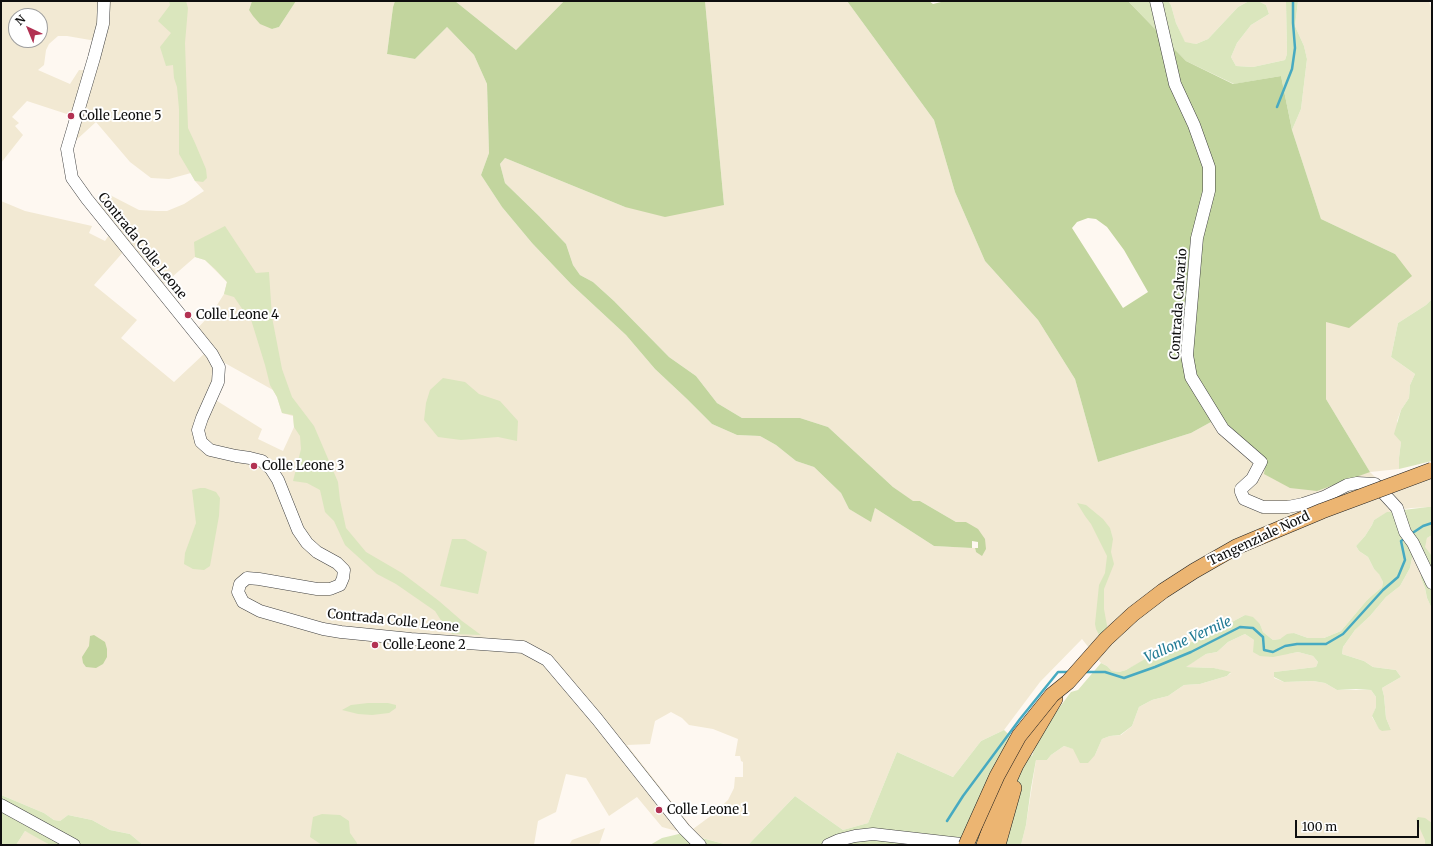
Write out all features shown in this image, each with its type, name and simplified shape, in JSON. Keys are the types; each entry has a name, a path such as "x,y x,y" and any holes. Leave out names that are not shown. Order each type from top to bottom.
{"main road":[{"name":"Tangenziale Nord","path":"984,845 999,803 1016,765 1052,705 1084,662 1133,614 1163,591 1236,547 1322,510 1432,470"},
{"path":"966,845 997,776 1019,736 1052,695 1068,682"},
{"path":"998,845 1014,788 1030,740"}],"street":[{"name":"Contrada Colle Leone","path":"104,1 103,24 67,149 72,178 92,206 212,354 219,367 218,382 198,430 201,442 210,450 262,461 271,469 278,480 298,530 307,544 317,552 338,564 344,570 344,578 340,585 330,589 317,590 247,578 240,584 238,592 243,602 260,611 323,629 341,632 523,647 547,660 597,719 684,829 700,845"},
{"name":"Contrada Calvario","path":"1156,1 1175,84 1194,125 1209,167 1209,191 1197,238 1187,355 1190,377 1223,429 1261,462 1252,479 1241,489 1244,500 1263,507 1288,507 1324,497 1347,485 1357,483 1375,484 1397,508 1405,532 1413,543 1432,583"},
{"path":"1,805 74,845"},
{"path":"828,845 839,840 855,836 873,834 899,841 970,845"}],"shaded area":[{"path":"1,1 101,1 96,41 58,36 48,46 48,8 8,8 8,48 47,48 44,65 38,70 70,84 79,70 94,71 110,20 109,1 252,1 249,10 272,29 279,27 296,1 395,1 387,54 415,59 447,27 474,55 487,84 489,153 481,175 502,207 532,243 571,284 626,335 655,369 712,424 737,435 760,436 776,445 796,461 814,467 841,493 849,509 871,521 875,508 934,546 975,548 976,552 986,549 966,522 956,522 920,501 913,502 893,487 828,427 800,418 742,418 717,403 696,376 669,357 614,301 593,282 580,275 573,265 566,244 505,183 500,164 505,158 625,207 724,205 705,1 847,1 934,120 955,192 985,261 1038,320 1075,379 1098,462 1191,433 1220,417 1267,461 1370,472 1390,492 1432,477 1432,507 1411,508 1388,512 1374,520 1365,536 1356,546 1359,551 1368,557 1374,569 1379,573 1383,582 1382,587 1367,600 1341,631 1324,638 1308,638 1294,633 1280,639 1273,640 1263,632 1260,624 1245,615 1198,640 1159,651 1126,670 1119,672 1112,671 1101,663 1082,639 1040,682 1004,730 981,741 953,777 897,752 868,823 843,830 795,796 748,845 728,845 662,827 637,797 609,816 586,778 566,774 556,812 538,821 534,845 143,845 130,834 110,830 92,820 68,815 60,821 54,820 44,813 1,795 1,201 25,211 92,226 89,233 105,241 111,232 125,250 94,285 137,320 121,338 174,382 205,353 191,335 212,313 224,294 227,282 205,260 195,257 164,284 98,202 108,194 139,210 167,211 184,204 204,191 195,181 191,173 169,179 151,178 130,162 96,122 73,143 79,118 27,101 12,117 19,123 15,126 23,135 1,163","holes":["223,362 273,390 282,413 293,416 294,427 283,451 258,439 262,429 214,399","671,712 682,718 689,725 713,729 738,739 735,756 740,756 741,761 743,762 743,777 735,777 734,788 728,800 712,815 693,829 627,745 650,744 655,721"]},
{"path":"455,1 564,1 516,50"},
{"path":"1168,1 1249,1 1238,7 1208,39 1196,44 1185,43 1176,23 1171,5"},
{"path":"1258,1 1286,1 1287,54 1285,60 1253,67 1236,66 1231,57 1237,43 1251,25 1269,14 1266,5"},
{"path":"1298,1 1429,1 1432,11 1432,299 1426,305 1398,323 1391,357 1415,374 1410,385 1409,398 1401,410 1397,421 1401,442 1399,469 1370,472 1326,399 1326,321 1395,254 1321,219 1292,130 1301,109 1307,59 1304,46 1295,26"},
{"path":"1432,535 1432,556 1424,547 1427,538"},
{"path":"1413,553 1425,557 1421,578 1432,609 1432,845 1021,845 1026,825 1036,760 1047,760 1051,755 1064,746 1095,755 1102,739 1110,736 1121,735 1132,726 1139,707 1152,700 1168,696 1184,685 1200,684 1227,676 1231,673 1214,668 1185,667 1206,654 1217,652 1228,642 1245,634 1254,640 1287,654 1298,652 1313,656 1318,662 1316,667 1274,672 1274,678 1284,682 1313,681 1325,683 1337,690 1371,690 1376,697 1376,707 1372,717 1379,728 1391,730 1386,718 1382,688 1401,677 1396,670 1373,667 1364,661 1342,654 1343,647 1355,630 1370,616 1386,597 1400,586 1410,568"},
{"path":"605,828 599,845 569,845 572,840"},
{"path":"25,831 34,835 50,845 16,845"}],"green space":[{"path":"169,1 186,1 188,8 185,43 188,128 206,169 207,178 203,182 195,181 179,154 179,109 177,87 174,78 173,65 166,66 160,47 171,33 158,21 170,5"},
{"path":"252,1 296,1 279,27 272,29 260,24 253,16 249,10"},
{"path":"395,1 455,1 516,50 564,1 705,1 724,205 665,217 625,207 505,158 500,164 505,183 566,244 573,265 580,275 593,282 614,301 669,357 696,376 717,403 742,418 800,418 828,427 893,487 913,501 920,501 956,522 966,522 978,529 985,539 986,549 982,556 976,552 975,548 978,548 978,542 972,541 972,548 934,546 875,508 871,522 849,509 841,493 814,467 796,461 776,445 760,436 737,435 712,424 655,369 626,335 571,284 532,243 502,207 481,175 489,153 487,84 474,55 447,27 415,59 387,54"},
{"path":"847,1 929,1 933,4 945,1 1128,1 1186,61 1233,84 1281,76 1292,130 1321,219 1395,254 1412,276 1349,328 1326,322 1326,399 1370,472 1317,491 1290,488 1264,474 1266,461 1220,417 1191,433 1098,462 1075,379 1038,320 985,261 955,192 934,120","holes":["1088,218 1096,219 1107,227 1124,250 1148,292 1123,308 1072,228 1077,222"]},
{"path":"1128,1 1168,1 1171,5 1176,23 1185,42 1196,44 1208,39 1238,7 1249,1 1258,1 1266,5 1269,14 1251,25 1237,43 1231,57 1236,66 1253,67 1285,60 1287,54 1286,1 1298,1 1295,26 1304,46 1307,59 1301,109 1292,130 1281,76 1234,84 1186,61"},
{"path":"225,226 256,273 269,272 272,317 282,369 292,397 314,426 338,482 346,528 366,552 402,573 481,635 452,634 435,611 396,584 377,574 345,545 334,521 325,512 320,490 307,483 293,481 301,449 300,436 294,427 293,415 282,413 277,397 270,385 249,313 243,310 234,297 224,294 227,282 215,269 205,260 195,257 194,242"},
{"path":"1432,299 1432,461 1399,469 1401,442 1394,434 1401,410 1409,398 1410,385 1415,374 1391,357 1398,323 1426,305"},
{"path":"443,378 465,382 479,394 500,401 518,421 517,441 498,437 461,440 438,437 424,420 426,403 430,390"},
{"path":"205,488 216,492 220,498 219,516 210,566 204,570 193,569 184,564 185,553 196,523 192,490"},
{"path":"1077,503 1086,505 1103,519 1110,528 1113,539 1111,552 1114,564 1104,589 1104,609 1108,631 1100,637 1095,624 1099,585 1105,573 1107,556 1091,524"},
{"path":"1432,507 1432,535 1427,538 1425,547 1432,556 1432,609 1421,578 1421,570 1413,553 1410,568 1400,586 1386,597 1370,616 1355,630 1343,647 1342,654 1364,661 1373,667 1396,670 1401,677 1382,688 1386,718 1391,730 1382,731 1379,729 1372,716 1376,707 1376,697 1371,690 1337,690 1325,683 1313,681 1284,682 1274,677 1274,672 1316,667 1318,662 1313,656 1298,652 1273,657 1260,656 1253,652 1254,640 1245,634 1228,642 1217,652 1206,654 1186,667 1214,668 1231,672 1227,676 1200,684 1184,685 1168,696 1152,700 1139,707 1132,726 1120,735 1102,739 1095,755 1088,763 1080,763 1073,749 1064,746 1051,755 1047,760 1036,760 1026,825 1021,845 748,845 795,796 843,830 868,823 897,752 953,777 981,741 1004,730 1032,756 1037,741 1059,708 1071,692 1078,690 1101,663 1112,671 1119,672 1126,670 1159,651 1198,640 1245,615 1253,617 1260,624 1263,632 1273,640 1280,639 1287,634 1294,633 1308,638 1324,638 1341,631 1367,600 1382,587 1383,582 1379,574 1374,569 1368,557 1359,551 1356,546 1365,536 1374,520 1387,512"},
{"path":"452,539 465,539 487,552 478,594 440,586"},
{"path":"94,635 105,642 107,649 107,657 103,664 96,668 86,667 83,663 82,657 89,646 90,636"},
{"path":"388,703 396,705 396,708 389,713 372,715 358,714 342,710 351,705"},
{"path":"1,795 44,813 54,820 60,821 68,815 92,820 110,830 130,834 143,845 50,845 25,831 16,845 1,845"},
{"path":"322,814 340,815 349,821 350,833 357,845 322,845 310,837 313,817"},
{"path":"1418,817 1425,818 1432,823 1432,845 1425,844 1425,840 1416,820"},
{"path":"683,833 728,845 650,845 662,838"}],"waterway":[{"path":"1277,107 1292,69 1295,48 1293,1"},
{"name":"Vallone Vernile","path":"1411,534 1423,526 1432,523"},
{"name":"Vallone Vernile","path":"1083,672 1105,672 1124,678 1191,652 1240,627 1253,628 1263,637 1264,650 1273,652 1285,646 1297,644 1326,644 1343,634 1383,590 1398,577 1405,560 1401,541 1406,538"},
{"name":"Vallone Vernile","path":"947,821 963,796 1020,719 1058,672 1070,672"}],"place":[{"name":"Colle Leone 5","path":"71,116"},
{"name":"Colle Leone 4","path":"188,315"},
{"name":"Colle Leone 3","path":"254,466"},
{"name":"Colle Leone 2","path":"375,645"},
{"name":"Colle Leone 1","path":"659,810"}]}
